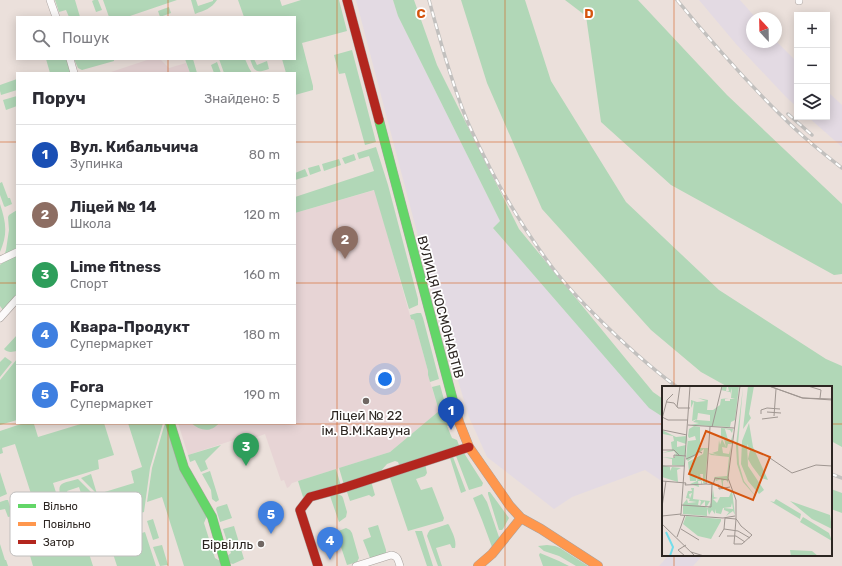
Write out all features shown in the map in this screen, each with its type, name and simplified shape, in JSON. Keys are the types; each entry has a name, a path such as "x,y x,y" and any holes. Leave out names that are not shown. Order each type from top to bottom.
{"street":[{"path":"50,0 56,16"},
{"name":"ВУЛИЦЯ КОСМОНАВТІВ","path":"347,0 461,429 469,447 510,506 521,518 541,529 598,566"},
{"path":"70,60 74,72"},
{"path":"0,260 16,252"},
{"path":"0,318 16,300"},
{"path":"170,424 184,468 212,518 226,566"},
{"path":"318,566 300,510 310,496 343,488 469,447"},
{"path":"478,566 492,554 521,518"},
{"path":"356,566 391,555 397,558 400,566"}],"shaded area":[{"path":"356,0 393,0 398,16 500,221 493,228 649,407 662,416 662,481 645,470 572,497 554,509 487,457 469,417 441,324"},
{"path":"699,0 740,0 751,12 746,12 746,48 782,47 794,59 794,104 787,98 736,44"},
{"path":"147,60 161,60 169,68 186,63 190,72 111,72"},
{"path":"830,94 842,105 842,147 811,120 830,120"},
{"path":"375,190 411,319 414,320 439,411 390,452 292,483 287,488 284,480 281,481 265,434 254,438 252,434 188,455 178,424 296,424 296,213"},
{"path":"668,556 702,556 693,566 659,566"}],"green space":[{"path":"55,0 75,0 80,16 69,16 66,10 59,12"},
{"path":"98,0 102,10 96,12 92,1"},
{"path":"103,0 177,0 130,16 109,16"},
{"path":"191,0 196,0 198,6 213,0 217,0 210,7 195,14"},
{"path":"238,0 280,0 282,6 301,0 339,0 347,31 302,43 313,90 296,95 296,72 286,72 282,60 296,60 296,16 244,16"},
{"path":"393,0 414,0 437,65 519,229 653,392 662,398 662,416 649,408 493,228 500,221 398,16"},
{"path":"461,0 525,0 551,81 626,202 719,290 826,359 842,366 842,447 832,442 832,386 726,386 701,372 651,330 542,209 487,83"},
{"path":"565,0 638,0 727,95 842,204 842,274 834,275 671,185 601,122 586,16"},
{"path":"169,7 171,13 160,16 158,11"},
{"path":"352,50 376,142 365,145 345,73 339,74 334,55"},
{"path":"46,60 66,60 71,72 50,72"},
{"path":"74,60 114,60 82,70 78,68"},
{"path":"185,60 193,60 197,72 190,72"},
{"path":"219,60 245,60 251,72 224,72"},
{"path":"250,60 254,60 257,65 267,61 269,69 256,71"},
{"path":"217,62 221,72 214,72 211,65"},
{"path":"16,79 16,90 1,95 0,85"},
{"path":"16,96 16,106 6,110 3,100"},
{"path":"376,147 388,185 418,299 418,305 409,309 374,190 296,213 296,197 374,171 369,156 359,159 357,153"},
{"path":"354,154 356,160 345,164 342,158"},
{"path":"339,159 341,165 324,171 322,164"},
{"path":"319,165 321,171 310,175 308,168"},
{"path":"305,169 308,176 296,180 296,173"},
{"path":"2,182 12,204 5,207 0,195 0,183"},
{"path":"0,204 4,217 5,234 3,246 0,252"},
{"path":"16,211 16,250 6,254 9,230 9,215"},
{"path":"16,255 16,296 3,310 0,306 0,265"},
{"path":"421,313 423,318 439,379 430,382 414,320 411,319 410,315"},
{"path":"16,336 16,351 10,352 4,349"},
{"path":"5,357 12,362 0,377 0,362"},
{"path":"16,360 16,420 0,425 0,380"},
{"path":"440,385 451,425 447,426 452,438 457,440 460,448 400,467 398,462 395,461 387,464 379,473 344,485 339,468 390,452 439,411 432,387"},
{"path":"21,424 34,424 38,437 81,424 104,424 114,455 98,460 99,469 53,483 56,492 30,492 15,444 2,448 3,453 0,454 0,431"},
{"path":"128,424 163,424 150,468 144,512 142,513 142,492 105,492 134,483 131,471 142,467"},
{"path":"165,424 167,424 207,516 204,523 215,558 220,561 221,566 184,566 162,497 147,502 152,468"},
{"path":"192,424 218,424 209,430 198,428"},
{"path":"221,445 205,461 208,469 201,472 195,460 190,462 188,455"},
{"path":"464,453 483,483 482,486 469,490 456,456"},
{"path":"453,457 466,491 461,493 450,458"},
{"path":"425,463 427,473 425,476 416,479 421,490 432,487 444,518 443,521 408,531 389,475"},
{"path":"336,469 341,486 303,497 298,481"},
{"path":"210,471 219,500 216,502 212,499 211,490 202,474"},
{"path":"0,472 7,494 0,497"},
{"path":"91,474 96,492 95,492 81,478"},
{"path":"78,479 91,492 81,492 79,487 67,492 59,492 61,485"},
{"path":"371,481 375,495 372,497 369,495 350,501 347,492 351,487"},
{"path":"832,489 842,493 842,513 832,509"},
{"path":"488,492 490,492 509,518 502,530 499,530"},
{"path":"338,494 343,498 347,512 346,517 339,522 330,496"},
{"path":"482,494 487,502 499,537 499,540 492,547 473,498"},
{"path":"8,500 10,506 10,517 8,517 5,509 0,510 0,502"},
{"path":"227,504 232,518 220,522 216,509 217,507"},
{"path":"153,519 159,538 153,540 147,521"},
{"path":"448,524 455,539 455,548 452,548 450,544 436,548 442,566 438,566 427,536 430,530"},
{"path":"378,525 386,554 370,558 363,540 371,537 368,528"},
{"path":"234,526 244,559 233,564 229,563 227,556 231,553 223,529"},
{"path":"346,528 352,533 359,558 357,562 347,565 336,532"},
{"path":"415,531 422,531 433,566 427,566"},
{"path":"145,532 156,566 117,566 114,556 142,556 142,533"},
{"path":"0,544 5,560 8,566 0,566"},
{"path":"162,545 168,565 160,566 153,547"},
{"path":"547,545 560,548 588,566 576,566 559,556 544,551 538,546"},
{"path":"540,553 569,566 543,566 539,555"},
{"path":"30,556 90,556 93,566 33,566"}],"railway":[{"path":"429,0 451,75 466,118 510,205 541,252 564,283 634,352 676,386"},
{"path":"677,0 718,49 777,112 842,168"},
{"path":"788,114 812,135"},
{"path":"832,474 842,478"}],"traffic: fast":[{"path":"379,120 456,412"},
{"path":"170,424 184,468 212,517 226,566"}],"traffic: slow":[{"path":"456,412 469,447 510,506 521,518 541,529 598,566"},
{"path":"478,566 492,554 521,518"}],"traffic: jam":[{"path":"347,0 379,120"},
{"path":"318,566 300,510 310,497 343,488 469,447"}],"place":[{"name":"Ліцей № 14","path":"345,259"},
{"name":"Ліцей № 22 ім. В.М.Кавуна","path":"366,401"},
{"name":"Вул. Кибальчича","path":"451,430"},
{"name":"Lime fitness","path":"246,466"},
{"name":"Fora","path":"271,534"},
{"name":"Бірвілль","path":"261,544"},
{"name":"Квара-Продукт","path":"330,560"}]}
